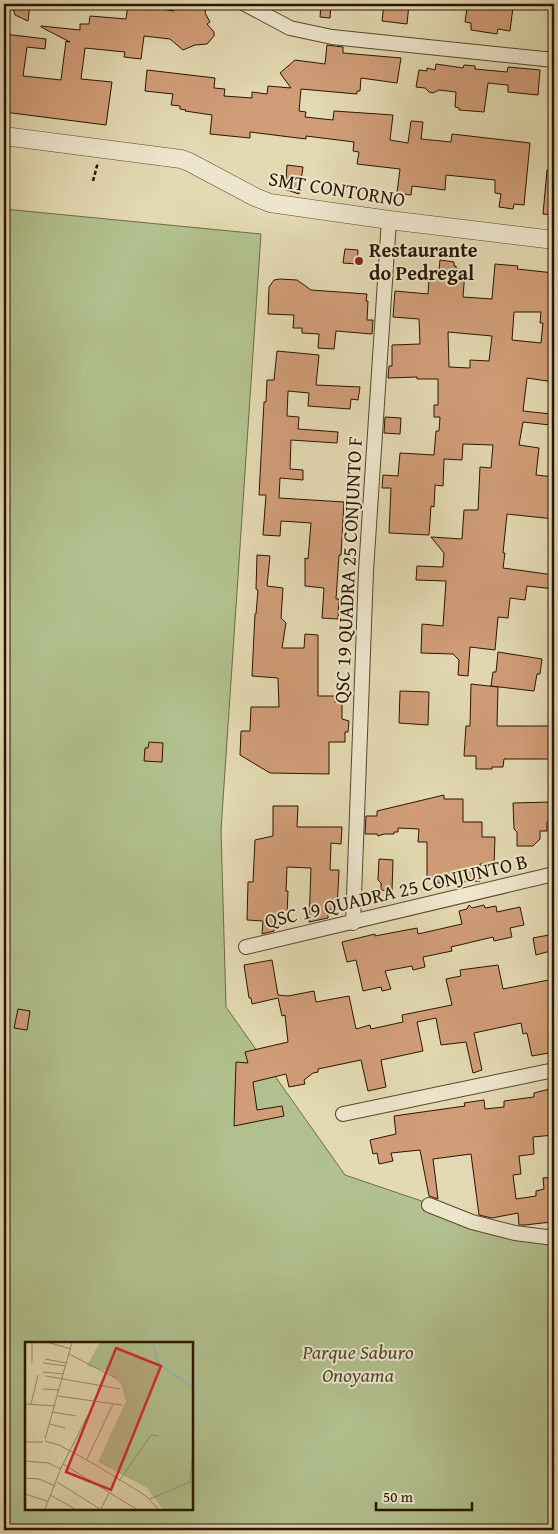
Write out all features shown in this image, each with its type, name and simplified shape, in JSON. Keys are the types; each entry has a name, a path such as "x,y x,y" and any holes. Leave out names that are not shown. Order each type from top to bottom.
{"street":[{"path":"245,4 290,28 332,37 554,60"},
{"name":"SMT CONTORNO","path":"4,136 173,157 189,162 270,203 554,240"},
{"name":"QSC 19 QUADRA 25 CONJUNTO F","path":"353,922 366,572 389,220"},
{"name":"QSC 19 QUADRA 25 CONJUNTO B","path":"246,947 554,874"},
{"path":"343,1114 554,1070"},
{"path":"429,1205 472,1222 515,1233 554,1238"}],"green space":[{"name":"Parque Saburo Onoyama","path":"4,209 261,234 221,830 226,1007 345,1175 554,1246 554,1530 4,1530"}],"building":[{"path":"12,4 30,4 28,21 15,15"},
{"path":"128,4 140,4 140,6 174,11 175,4 200,4 199,6 206,7 205,13 210,22 207,24 214,32 214,36 207,44 195,45 183,50 170,39 144,36 141,59 124,57 125,52 85,48 81,79 112,82 106,125 4,112 4,34 46,39 45,49 27,47 23,76 61,80 66,41 70,42 41,26 80,30 80,24 89,24 90,16 126,19"},
{"path":"321,4 331,4 330,18 320,17"},
{"path":"384,4 409,4 407,24 382,21"},
{"path":"474,4 506,4 506,6 513,7 510,31 498,29 497,34 471,30 471,23 465,22 467,8 473,8"},
{"path":"327,45 343,47 343,53 401,58 397,83 361,78 360,91 357,91 357,94 301,89 299,111 306,112 305,117 333,120 334,111 393,115 390,140 408,143 411,121 423,122 421,139 451,142 452,134 530,143 524,205 514,204 513,209 499,207 501,194 495,193 495,180 446,175 445,190 412,186 411,195 397,193 400,169 357,164 359,152 353,151 354,142 306,136 306,139 250,132 250,138 210,134 212,115 185,111 180,109 180,106 171,105 173,94 145,91 147,70 215,78 214,88 225,89 224,96 252,98 252,92 267,94 268,86 291,88 280,73 295,60 325,64"},
{"path":"436,64 463,68 464,65 475,66 475,69 507,72 508,67 540,70 538,95 508,92 508,85 488,83 484,112 459,110 459,108 455,107 456,92 439,90 433,93 425,88 416,87 419,70 427,71 427,68 435,70"},
{"path":"287,165 303,167 299,194 281,188 282,180 286,180"},
{"path":"547,170 554,170 554,215 543,214"},
{"path":"345,249 358,250 357,264 343,263"},
{"path":"440,260 454,262 456,268 465,271 463,297 492,299 495,264 518,266 517,269 554,273 554,382 527,378 523,411 551,414 550,425 523,422 519,445 539,448 536,475 554,477 554,519 507,514 503,568 554,575 554,589 527,586 525,600 510,598 508,618 498,617 495,650 470,647 468,676 458,675 459,660 453,654 421,653 422,624 443,626 446,581 416,580 417,566 443,567 444,553 431,537 462,539 464,510 478,510 480,467 491,468 493,445 463,444 462,460 444,459 443,486 435,485 434,507 431,506 429,535 389,533 391,488 382,488 383,475 398,476 400,453 434,455 436,431 439,431 440,417 434,417 434,405 438,405 438,379 417,379 417,377 388,378 389,366 392,366 392,345 420,344 419,319 393,317 395,291 428,294 429,278 438,279","holes":["514,312 541,312 540,323 543,323 541,343 512,340","448,332 492,336 489,361 470,360 470,368 449,367"]},
{"path":"274,280 297,280 311,290 367,294 367,320 373,320 372,334 336,331 334,349 318,348 319,334 302,333 302,328 293,328 294,315 268,314 269,287"},
{"path":"277,351 319,355 316,385 360,387 358,400 351,399 350,409 308,406 309,393 288,391 287,416 299,417 298,429 338,432 337,443 291,440 290,469 303,470 303,480 280,478 279,498 344,502 336,599 339,599 338,619 322,618 324,588 305,586 305,558 308,559 311,523 281,521 280,536 263,535 266,495 259,495 264,402 266,402 267,380 274,380"},
{"path":"385,417 401,418 400,434 384,433"},
{"path":"257,555 270,556 267,586 283,588 281,618 286,623 282,648 304,648 305,634 318,635 318,696 336,696 335,702 342,702 342,719 349,721 348,732 345,732 345,742 329,742 329,774 270,773 240,755 241,731 250,731 251,707 279,707 278,678 252,676 258,590 256,589"},
{"path":"498,652 542,659 540,674 537,674 534,691 491,686 493,672 496,672"},
{"path":"471,684 498,687 497,726 554,726 554,759 504,759 503,767 476,769 476,756 464,756 466,726 470,726"},
{"path":"400,691 429,692 428,725 399,723"},
{"path":"149,742 163,743 162,762 144,761 145,748 148,748"},
{"path":"444,795 444,799 463,799 463,822 482,822 482,837 495,837 494,865 480,864 480,881 436,883 436,880 427,880 427,842 418,842 419,829 398,828 398,832 394,832 394,834 378,836 377,834 365,834 366,816 377,816 377,811"},
{"path":"552,802 552,822 547,822 547,831 540,831 540,839 533,846 517,846 513,803"},
{"path":"273,806 298,806 297,827 342,827 341,844 331,843 330,870 339,870 337,910 328,909 328,918 309,922 311,868 287,867 287,916 275,915 274,931 262,934 263,921 247,920 248,882 253,882 255,840 273,836"},
{"path":"379,859 393,860 392,891 381,890 381,883 378,880"},
{"path":"469,905 472,908 484,905 485,908 496,906 497,912 520,907 524,925 510,928 512,937 494,941 493,937 451,947 452,951 423,957 425,967 413,970 412,966 385,971 391,989 382,991 381,987 363,991 356,960 347,962 342,942 375,934 375,936 417,928 418,934 462,924 459,911 467,909"},
{"path":"554,934 554,950 536,955 533,938"},
{"path":"272,960 278,995 288,996 314,991 316,1002 349,996 356,1029 370,1025 371,1029 403,1022 402,1015 452,1005 446,979 461,976 460,970 498,965 503,989 554,979 554,1052 532,1056 527,1033 523,1034 521,1023 474,1033 482,1070 473,1073 466,1042 441,1045 436,1018 417,1022 423,1051 381,1060 386,1087 368,1091 361,1060 318,1069 318,1072 313,1073 304,1080 305,1084 289,1087 286,1074 253,1082 257,1110 282,1106 284,1116 234,1126 236,1062 248,1063 245,1052 288,1042 285,1015 282,1016 278,998 252,1004 251,998 249,998 244,965"},
{"path":"18,1009 30,1011 27,1030 14,1028"},
{"path":"554,1088 554,1135 533,1137 534,1154 519,1156 521,1174 513,1175 516,1199 536,1196 536,1191 544,1189 543,1178 554,1177 554,1220 551,1220 551,1222 519,1225 518,1213 492,1218 479,1215 471,1154 433,1159 438,1199 429,1196 420,1150 391,1153 393,1161 379,1164 377,1153 373,1154 370,1140 396,1134 394,1116 465,1106 464,1103 484,1100 485,1109 504,1107 504,1101 534,1097 534,1093"}],"place":[{"name":"Restaurante do Pedregal","path":"359,261"}]}
